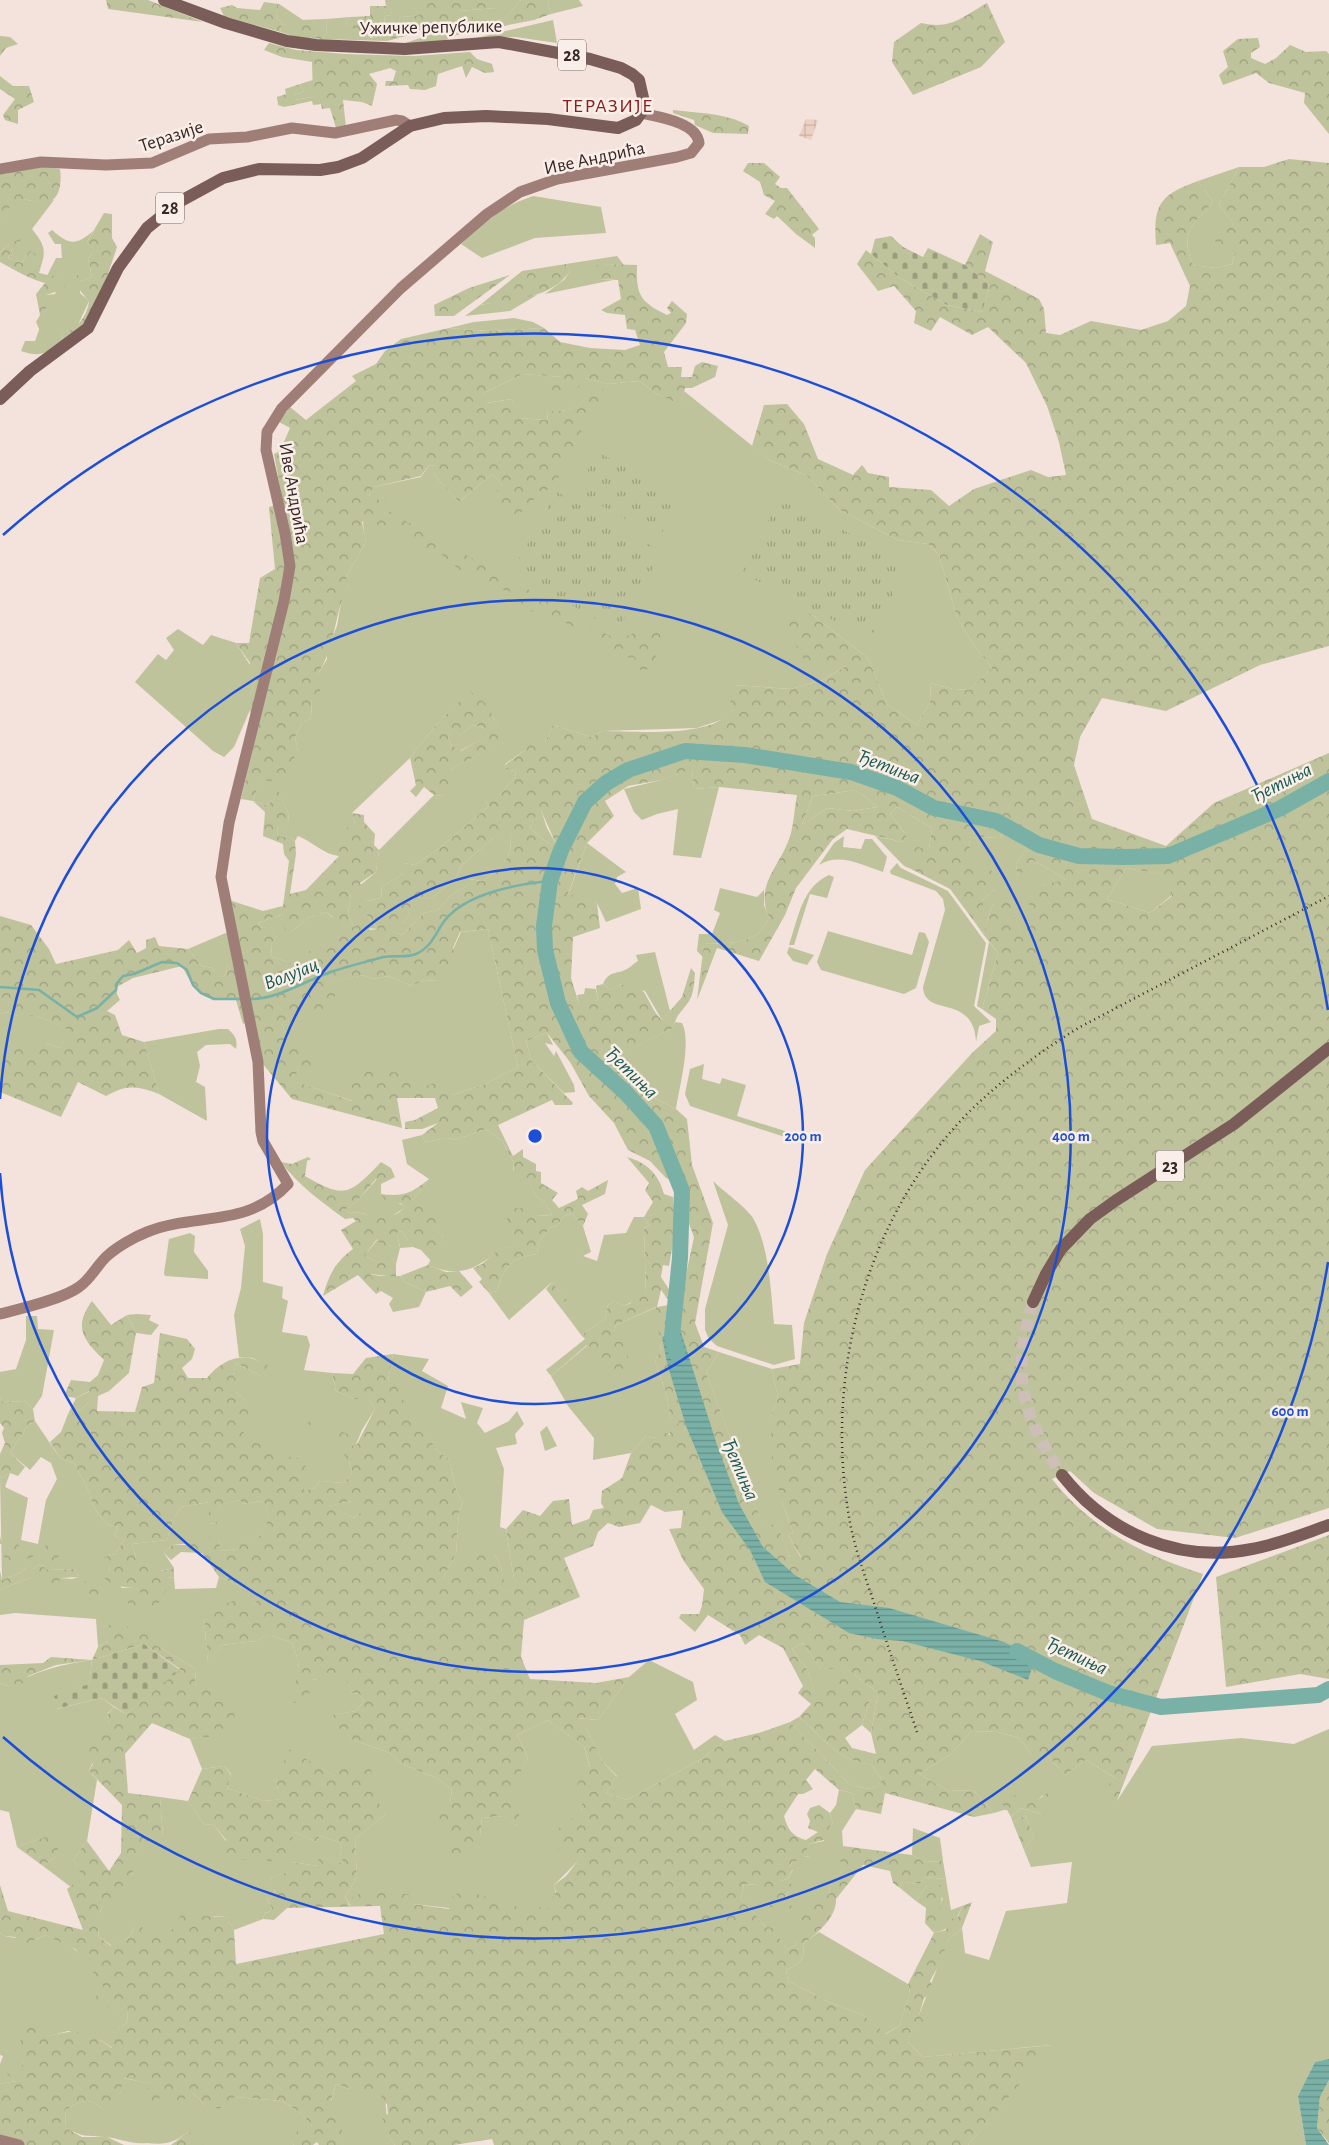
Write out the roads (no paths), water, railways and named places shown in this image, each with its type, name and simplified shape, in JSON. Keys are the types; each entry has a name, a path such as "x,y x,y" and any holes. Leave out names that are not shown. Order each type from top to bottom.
{"main road":[{"name":"Ужичке републике","path":"164,0 201,16 287,41 316,45 405,49 506,43 604,62 626,70 639,80 644,102 641,113"},
{"name":"28","path":"0,399 30,372 84,333 132,246 147,228 179,202 235,173 264,169 320,170 344,165 362,158 410,126 444,118 486,116 548,119 618,128 633,122 641,113"},
{"name":"23","path":"1033,1302 1046,1274 1061,1249 1090,1219 1234,1124 1329,1048"},
{"path":"1062,1476 1086,1503 1115,1525 1146,1540 1177,1548 1213,1553 1250,1550 1279,1543 1329,1525"}],"street":[{"name":"Иве Андрића","path":"0,1314 46,1301 79,1288 108,1255 146,1232 194,1221 225,1218 240,1214 264,1203 288,1184 263,1141 260,1119 258,1062 221,878 229,823 284,601 290,566 285,533 268,462 267,432 282,408 309,378 401,288 448,245 520,192 557,180 670,159 691,153 698,144 696,135 687,128 641,113"},
{"name":"Теразије","path":"0,169 41,162 106,165 152,163 209,139 247,137 292,128 335,133 396,120 410,126"},
{"path":"0,2140 18,2145"}],"water":[{"path":"680,1329 717,1445 739,1504 763,1547 795,1575 840,1602 889,1608 1004,1642 1035,1658 1028,1680 980,1661 902,1641 877,1639 849,1633 765,1582 750,1550 722,1512 686,1426 667,1363 662,1337"},
{"path":"1329,2059 1329,2080 1320,2097 1317,2128 1329,2145 1306,2145 1298,2096 1315,2062"}],"waterway":[{"name":"Ђетиња","path":"677,1354 672,1336 680,1258 682,1191 656,1126 626,1093 581,1052 558,1003 545,950 544,926 550,881 561,850 585,802 606,783 628,770 685,751 745,755 851,772 897,788 934,808 996,821 1039,845 1079,856 1123,857 1168,856 1279,809 1329,781"},
{"name":"Волујац","path":"250,999 281,993 331,972 383,957 416,954 430,943 445,920 466,903 509,888 550,881"},
{"name":"Волујац","path":"0,987 39,990 77,1017 97,1008 116,990 117,983 123,976 134,974 162,962 177,963 187,970 193,985 201,993 214,999 242,999"},
{"name":"Ђетиња","path":"1017,1651 1055,1671 1108,1693 1161,1707 1318,1695 1329,1689"}],"tunnel":[{"path":"1033,1302 1022,1350 1024,1392 1037,1432 1062,1475"}],"railway":[{"path":"917,1732 857,1550 849,1517 843,1462 843,1407 849,1352 861,1298 880,1247 904,1198 935,1152 971,1110 1037,1055 1080,1027 1329,896"}],"district":[{"name":"ТЕРАЗИЈЕ","path":"608,105"}]}
